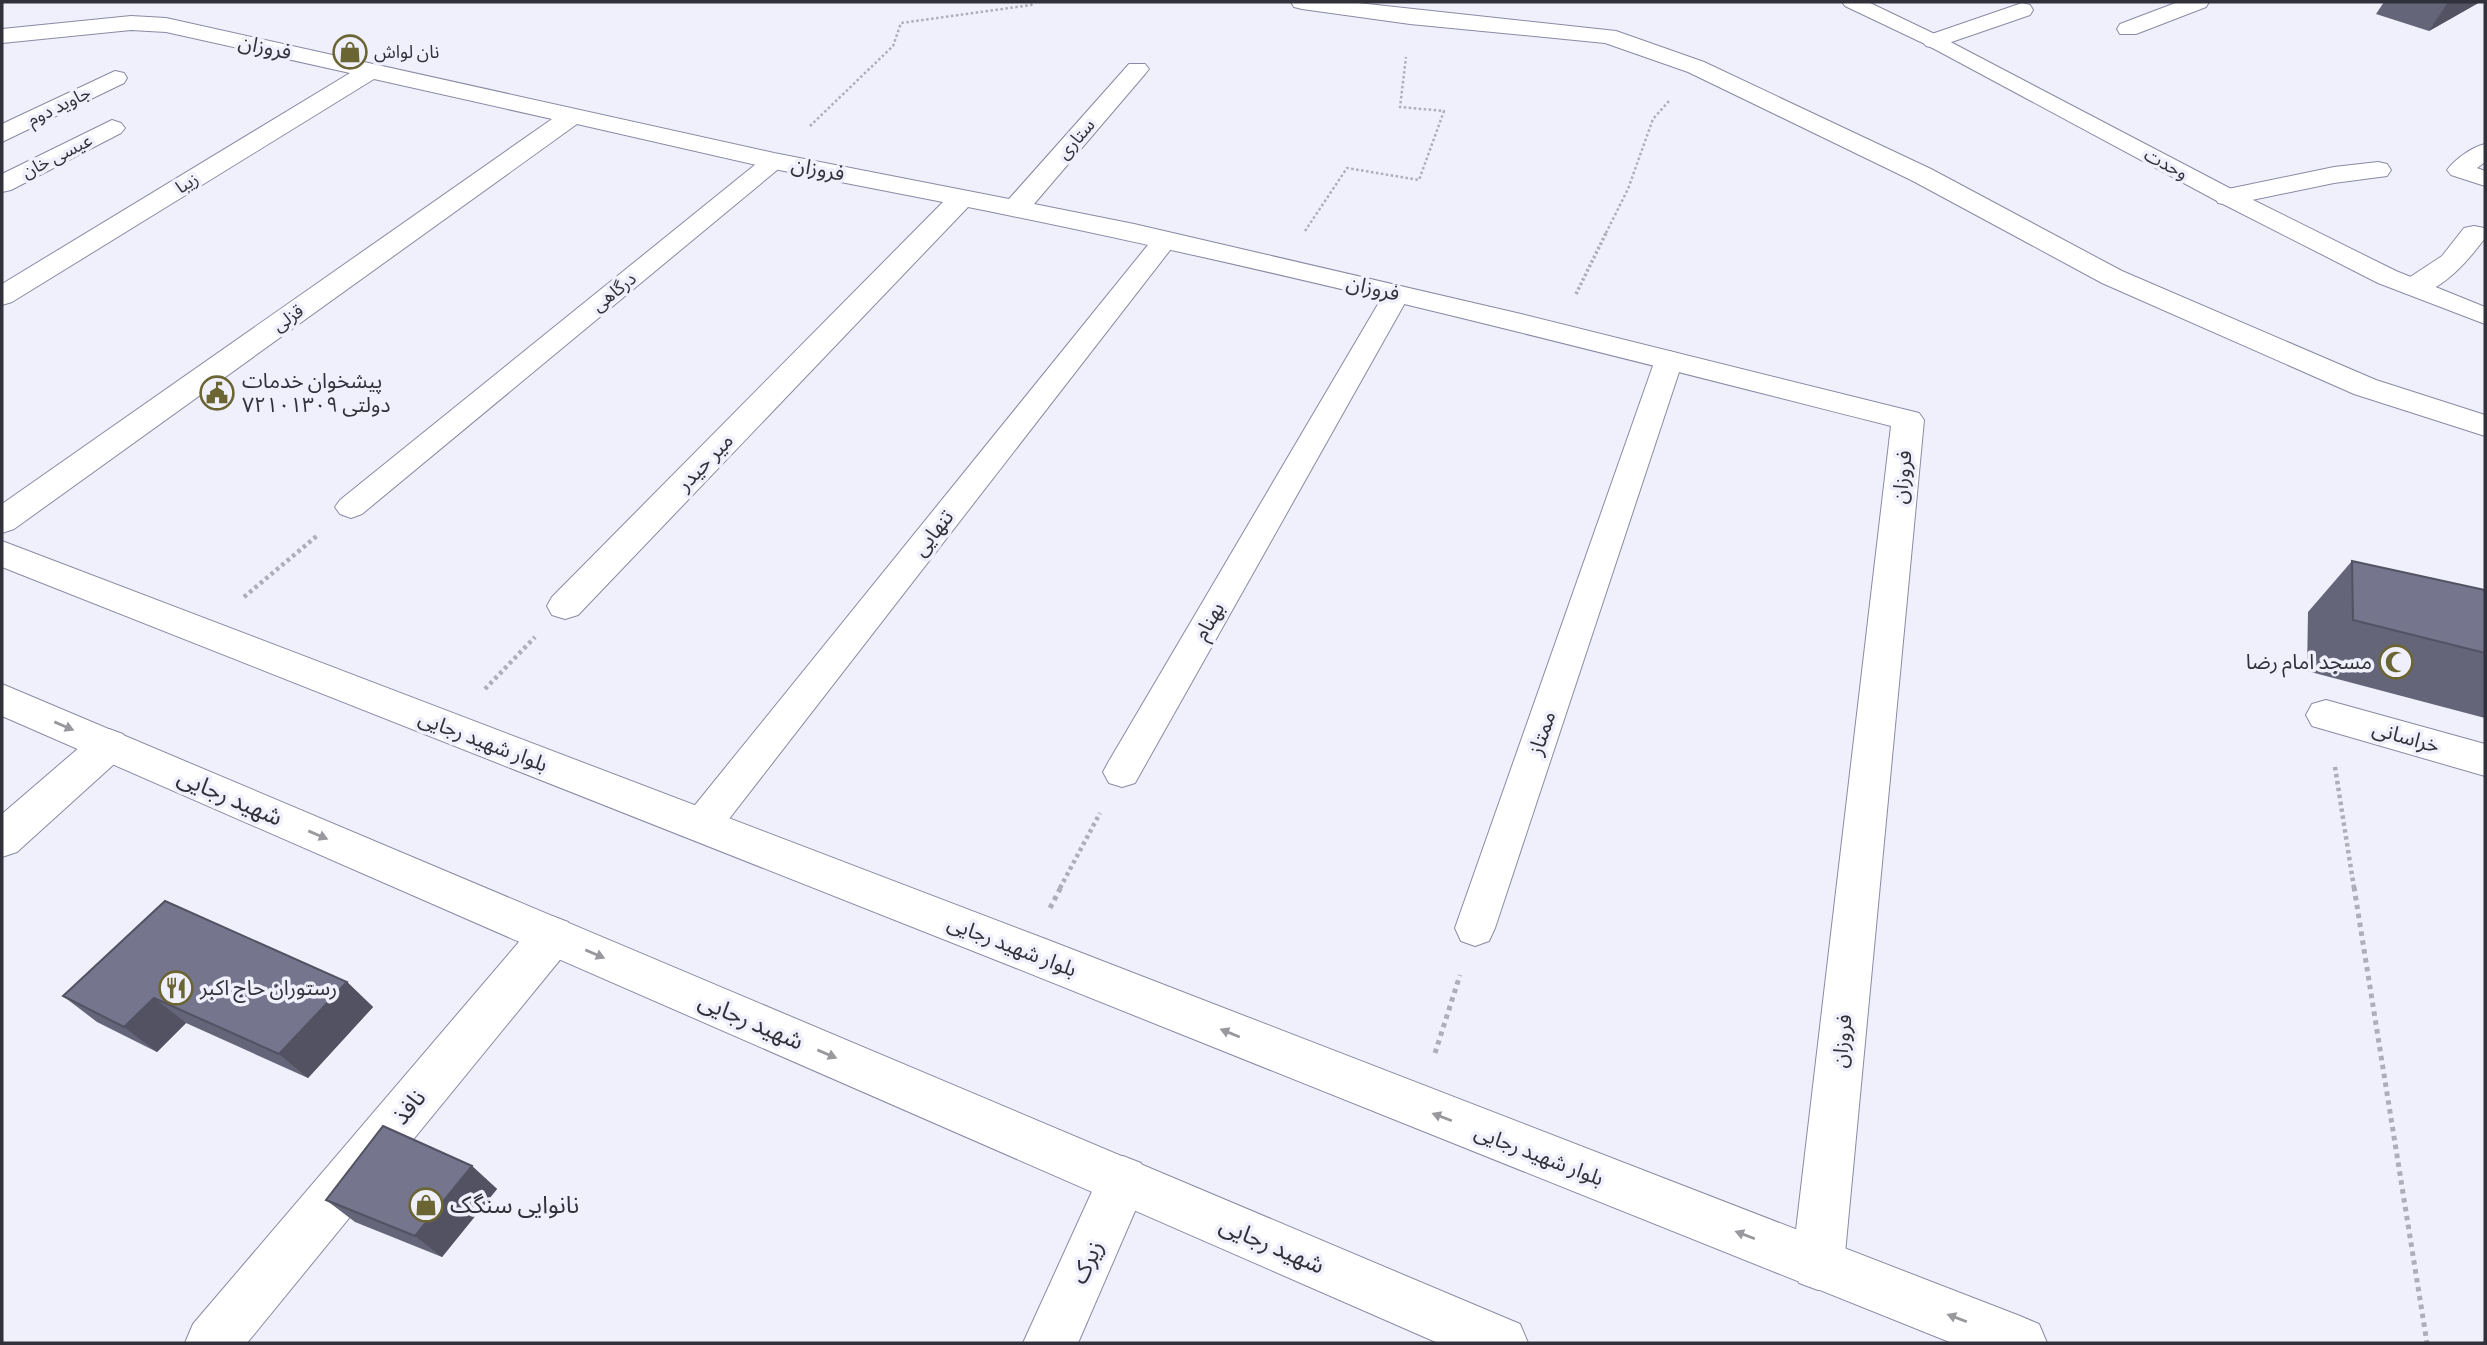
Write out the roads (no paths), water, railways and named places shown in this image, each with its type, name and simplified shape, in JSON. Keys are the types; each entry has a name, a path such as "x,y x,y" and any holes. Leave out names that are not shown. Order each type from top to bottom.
{"main road":[{"path":"1302,2 1410,17 1608,36 1696,67 1922,175 2112,277 2365,387 2485,426"},
{"path":"2129,29 2198,2"},
{"path":"1934,41 2022,10"},
{"name":"فروزان","path":"2,36 131,23 166,25 774,160 1165,240 1557,332 1908,420 1818,1264"},
{"name":"زیبا","path":"2,296 372,69"},
{"name":"ستاری","path":"1016,209 1137,69"},
{"name":"جاوید دوم","path":"2,134 115,78"},
{"name":"قزلی","path":"2,522 574,115"},
{"name":"عیسی خان","path":"2,184 112,128"},
{"path":"2228,197 2334,175 2378,170"},
{"name":"میر حیدر","path":"565,606 962,198"},
{"path":"2414,287 2452,262 2474,234"},
{"name":"بلوار شهید رجایی","path":"2,553 1027,952 2020,1343"},
{"name":"شهید رجایی","path":"2,699 1500,1343"},
{"name":"خراسانی","path":"2326,715 2485,760"},
{"path":"2,839 109,745"},
{"name":"نافذ","path":"212,1343 552,936"},
{"name":"زیرک","path":"1050,1343 1124,1181"}],"lane":[{"name":"وحدت","path":"1852,2 1934,41 2228,197 2386,277 2485,316"},
{"path":"2485,151 2459,170 2485,179"},
{"name":"درگاهی","path":"351,507 774,160"},
{"name":"تنهایی","path":"701,826 1165,240"},
{"name":"بهنام","path":"1122,772 1397,294"},
{"name":"ممتاز","path":"1475,928 1669,360"}],"place":[{"name":"نان لواش","path":"350,52"},
{"name":"پیشخوان خدمات دولتی ۷۲۱۰۱۳۰۹","path":"217,393"},
{"name":"مسجد امام رضا","path":"2396,662"},
{"name":"رستوران حاج اکبر","path":"176,988"},
{"name":"نانوایی سنگک","path":"426,1205"}]}
